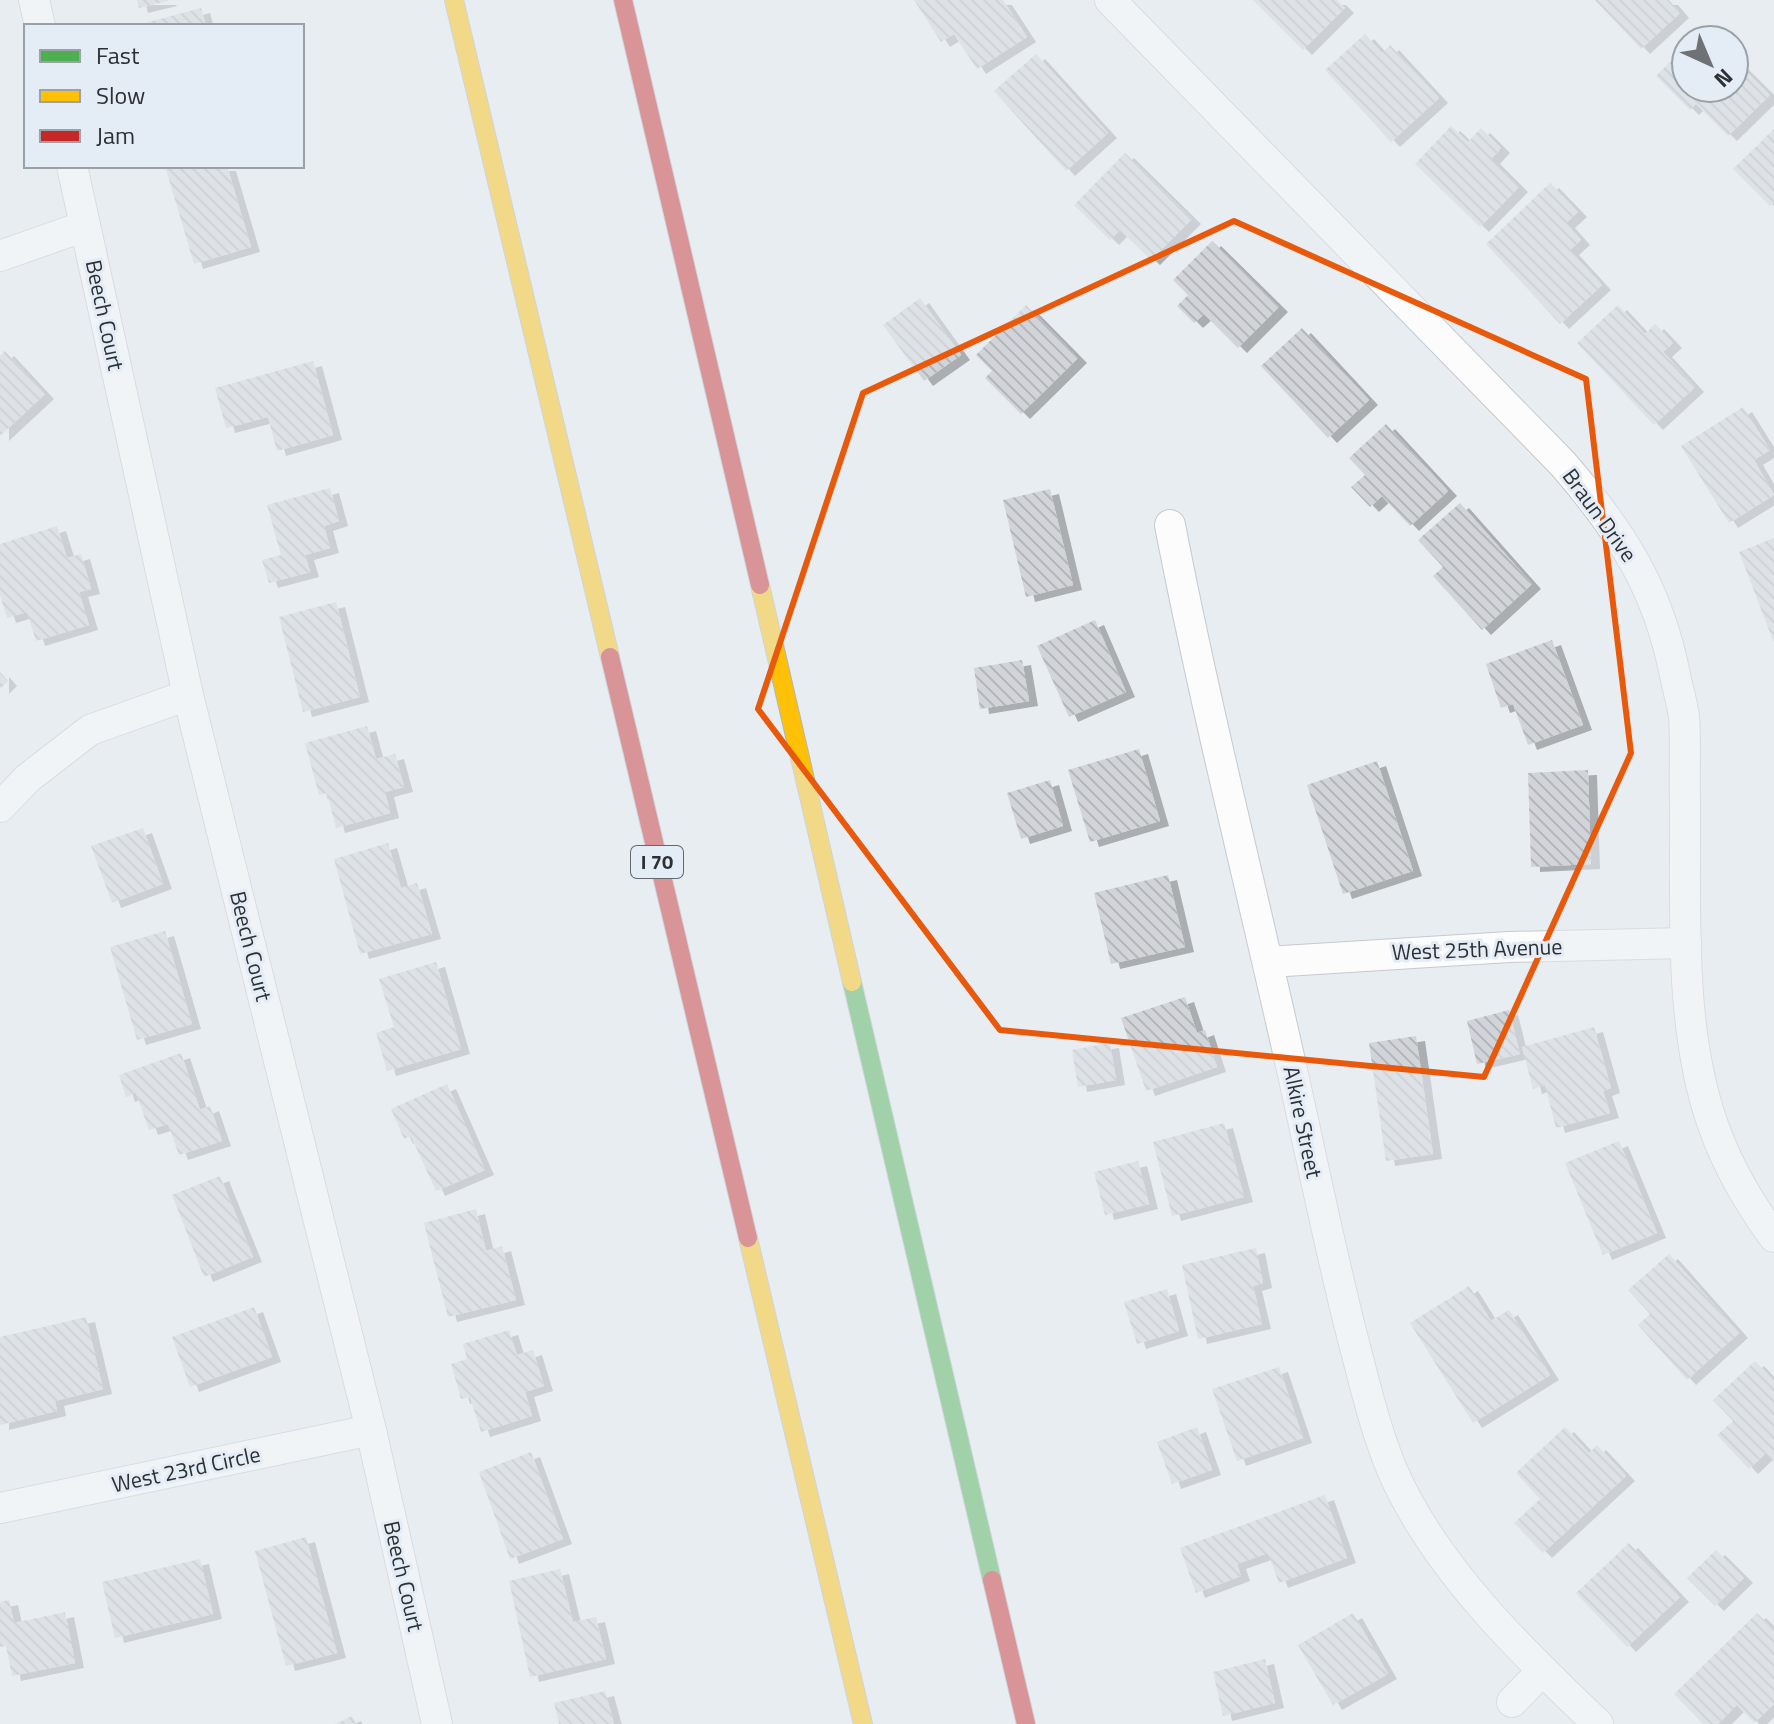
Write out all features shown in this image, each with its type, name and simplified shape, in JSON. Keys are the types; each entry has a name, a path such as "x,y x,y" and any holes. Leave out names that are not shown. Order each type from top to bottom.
{"highway":[{"name":"I 70","path":"454,0 863,1724"},
{"path":"623,0 772,632 907,1228 1026,1724"}],"street":[{"path":"34,0 40,24"},
{"name":"Braun Drive","path":"1110,0 1563,464 1620,536 1649,588 1670,647 1684,715 1686,943 1698,1071 1713,1126 1756,1212 1774,1237"},
{"name":"Beech Court","path":"72,168 188,695 371,1430 437,1724"},
{"path":"0,256 85,226"},
{"name":"Alkire Street","path":"1170,525 1194,651 1268,962 1343,1301 1389,1460 1412,1507 1435,1544 1473,1594 1542,1671 1598,1724"},
{"path":"0,807 28,778 90,730 188,695"},
{"name":"West 25th Avenue","path":"1268,962 1495,947 1686,943"},
{"name":"West 23rd Circle","path":"0,1508 371,1430"},
{"path":"1512,1702 1542,1671"}],"highlighted area":[{"path":"1234,221 1586,379 1631,753 1484,1077 1000,1030 758,709 863,393"}],"building":[{"path":"137,0 167,0 168,1 139,8"},
{"path":"914,0 1003,0 1027,37 977,69 954,34 941,42"},
{"path":"1253,0 1337,0 1345,8 1303,50"},
{"path":"1595,0 1669,0 1680,13 1641,49"},
{"path":"201,8 205,24 145,24"},
{"path":"1365,34 1382,53 1390,45 1439,98 1391,142 1325,70"},
{"path":"1036,54 1108,133 1066,171 994,91"},
{"path":"1670,62 1670,90 1656,76"},
{"path":"1750,75 1770,95 1728,136 1696,104 1750,104"},
{"path":"1451,126 1468,142 1481,128 1501,148 1491,159 1519,187 1480,227 1415,164"},
{"path":"1774,129 1774,202 1770,206 1733,169"},
{"path":"1125,153 1192,219 1151,260 1120,230 1110,240 1074,205"},
{"path":"166,168 228,168 251,247 194,264"},
{"path":"1550,183 1578,212 1566,223 1581,240 1570,250 1602,285 1560,324 1486,244"},
{"path":"1212,241 1279,307 1238,348 1204,314 1194,323 1177,306 1188,295 1173,280"},
{"path":"920,298 961,355 924,381 883,325"},
{"path":"1026,305 1078,358 1021,414 985,378 992,371 976,355"},
{"path":"1618,305 1645,334 1655,324 1673,343 1663,352 1695,387 1654,425 1577,343"},
{"path":"1302,328 1369,400 1328,438 1261,366"},
{"path":"5,351 45,394 0,436 0,356"},
{"path":"313,361 333,435 277,451 268,417 226,428 215,388"},
{"path":"1743,407 1770,450 1754,460 1774,495 1729,523 1681,446"},
{"path":"1386,424 1448,491 1410,526 1382,496 1370,507 1351,487 1365,475 1349,458"},
{"path":"330,488 339,521 324,526 330,548 305,555 310,572 269,583 262,560 281,555 267,505"},
{"path":"1050,489 1073,585 1026,597 1003,500"},
{"path":"1460,503 1532,584 1482,630 1433,576 1443,567 1418,540"},
{"path":"57,526 67,558 81,554 91,589 79,592 89,625 36,641 27,612 7,618 0,595 0,544"},
{"path":"1774,538 1774,643 1739,552"},
{"path":"336,602 360,697 303,712 279,617"},
{"path":"1095,620 1126,692 1069,717 1037,646"},
{"path":"1552,640 1583,725 1528,745 1513,704 1501,708 1486,664"},
{"path":"1022,660 1029,701 980,709 974,668"},
{"path":"0,672 8,681 0,689"},
{"path":"367,726 376,759 395,754 404,787 385,792 390,813 336,828 327,793 319,795 305,743"},
{"path":"1139,749 1160,821 1090,842 1068,770"},
{"path":"1377,761 1413,871 1343,894 1307,785"},
{"path":"1588,770 1591,864 1531,867 1528,773"},
{"path":"1050,780 1063,826 1021,839 1007,793"},
{"path":"143,828 163,884 112,903 91,846"},
{"path":"388,843 401,888 417,883 432,934 360,954 334,859"},
{"path":"1168,875 1185,947 1111,964 1094,893"},
{"path":"165,931 192,1024 137,1040 110,947"},
{"path":"436,962 461,1049 387,1071 376,1033 394,1027 379,979"},
{"path":"1185,997 1197,1033 1205,1030 1217,1067 1146,1091 1121,1018"},
{"path":"1509,1010 1520,1054 1477,1064 1467,1021"},
{"path":"1594,1027 1611,1088 1603,1091 1610,1113 1556,1128 1545,1085 1533,1089 1522,1047"},
{"path":"1416,1036 1433,1154 1386,1161 1369,1043"},
{"path":"1110,1043 1116,1080 1078,1087 1072,1050"},
{"path":"181,1053 200,1110 210,1106 222,1141 179,1155 168,1124 149,1130 136,1093 126,1097 119,1075"},
{"path":"447,1084 485,1170 436,1191 411,1136 404,1139 391,1109"},
{"path":"1224,1123 1244,1197 1172,1216 1153,1142"},
{"path":"1619,1141 1657,1233 1603,1255 1565,1163"},
{"path":"1138,1161 1149,1204 1105,1215 1094,1172"},
{"path":"220,1176 253,1257 204,1277 172,1195"},
{"path":"476,1209 486,1251 502,1246 516,1300 448,1317 424,1223"},
{"path":"1256,1248 1263,1283 1253,1286 1262,1324 1198,1339 1182,1265"},
{"path":"1669,1254 1739,1333 1687,1380 1638,1325 1650,1314 1628,1290"},
{"path":"1469,1286 1491,1321 1509,1310 1550,1375 1473,1423 1410,1323"},
{"path":"1167,1289 1179,1331 1137,1344 1124,1302"},
{"path":"254,1307 272,1357 190,1387 172,1337"},
{"path":"86,1317 103,1389 55,1401 57,1411 0,1425 0,1337"},
{"path":"509,1330 517,1355 533,1350 544,1386 525,1392 532,1416 481,1432 470,1397 461,1399 451,1364 467,1359 463,1344"},
{"path":"1755,1361 1774,1381 1774,1461 1766,1453 1749,1469 1717,1435 1733,1421 1713,1400"},
{"path":"1279,1367 1303,1438 1237,1461 1212,1389"},
{"path":"1197,1427 1212,1470 1172,1484 1157,1442"},
{"path":"1565,1427 1589,1453 1597,1445 1626,1476 1543,1553 1514,1523 1540,1499 1516,1473"},
{"path":"531,1452 563,1539 510,1559 479,1472"},
{"path":"1325,1495 1347,1558 1279,1583 1268,1553 1237,1564 1241,1576 1196,1593 1180,1548"},
{"path":"306,1537 337,1653 286,1666 255,1551"},
{"path":"1629,1543 1680,1597 1627,1647 1576,1593"},
{"path":"1716,1550 1744,1578 1715,1606 1687,1578"},
{"path":"200,1559 213,1614 115,1638 102,1582"},
{"path":"560,1569 573,1622 596,1617 606,1659 530,1677 509,1581"},
{"path":"9,1600 14,1623 65,1612 75,1663 12,1676 6,1646 0,1647 0,1602"},
{"path":"1353,1613 1388,1674 1333,1705 1298,1645"},
{"path":"1757,1613 1774,1630 1774,1704 1754,1723 1737,1705 1718,1724 1703,1724 1674,1694"},
{"path":"1265,1659 1275,1703 1223,1716 1213,1672"},
{"path":"605,1691 614,1724 559,1724 554,1703"},
{"path":"352,1716 356,1724 335,1724"}],"traffic: fast":[{"path":"852,982 992,1580"}],"traffic: slow":[{"path":"454,0 610,657"},
{"path":"760,585 852,982"},
{"path":"748,1238 863,1724"}],"traffic: jam":[{"path":"623,0 760,585"},
{"path":"610,657 748,1238"},
{"path":"992,1580 1026,1724"}]}
